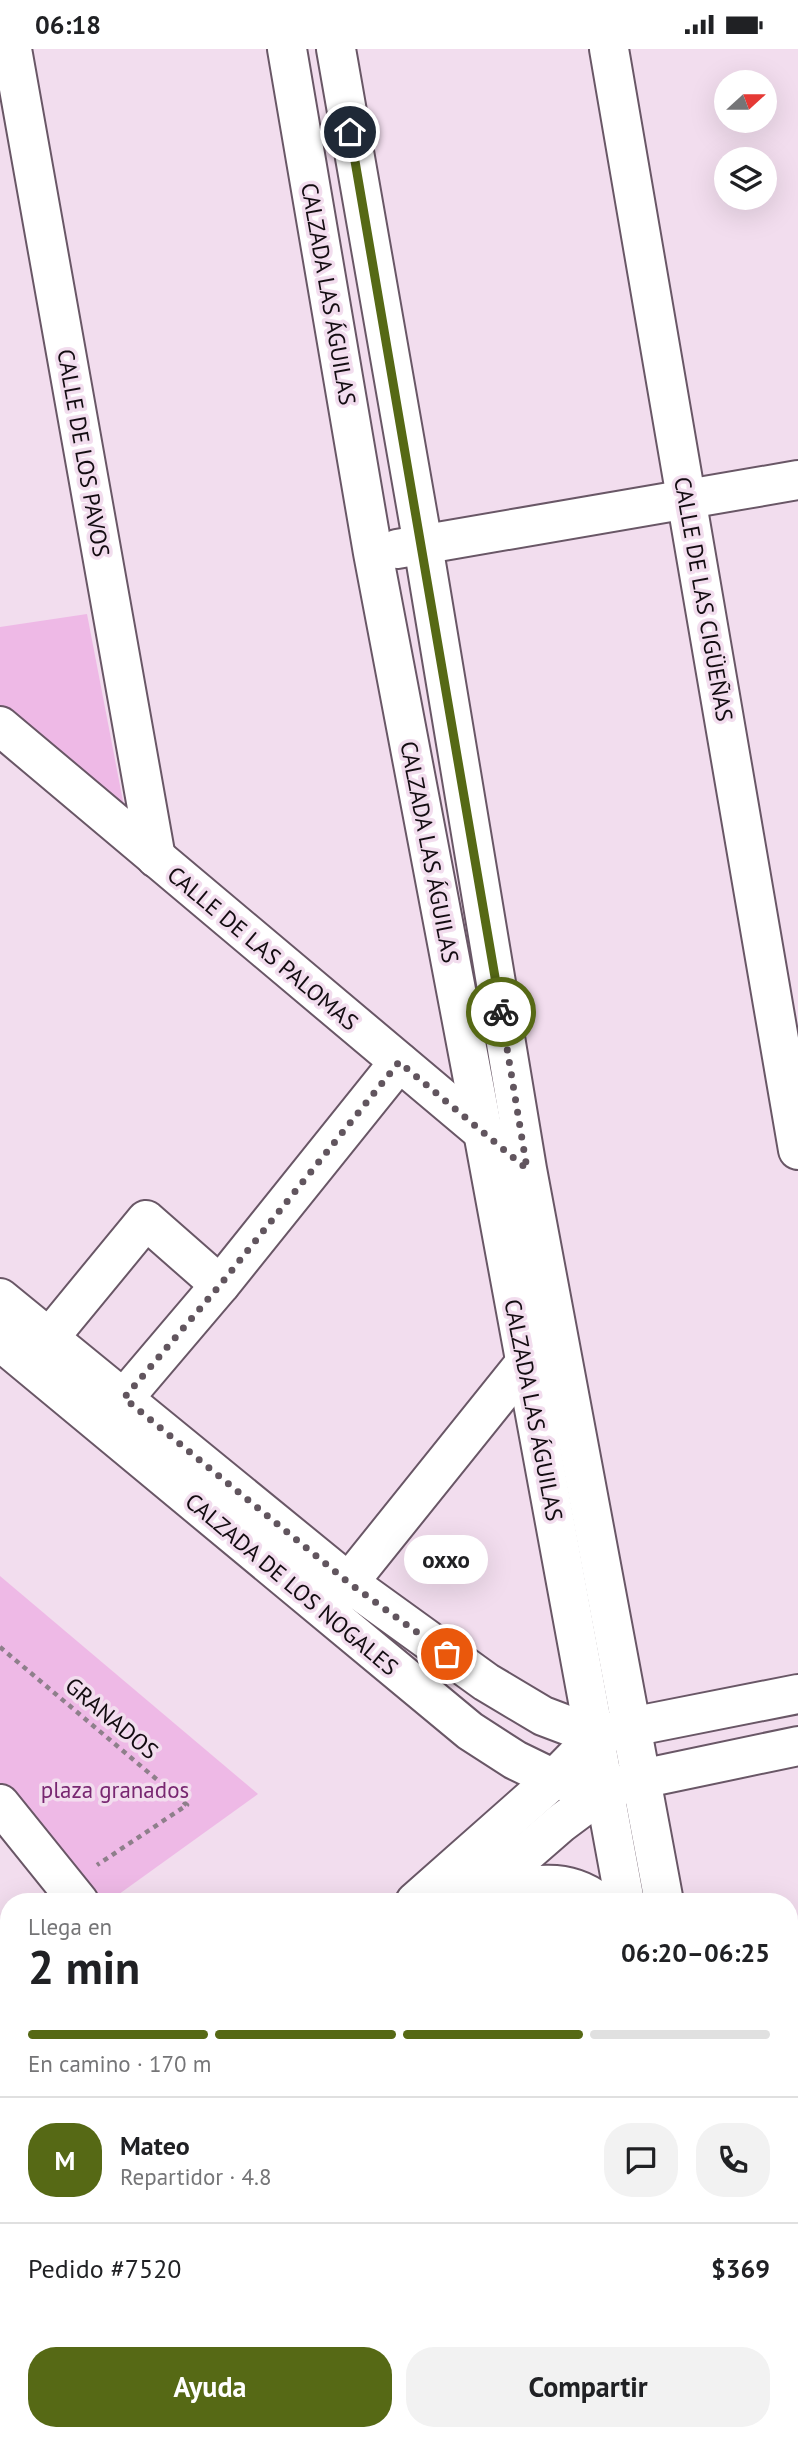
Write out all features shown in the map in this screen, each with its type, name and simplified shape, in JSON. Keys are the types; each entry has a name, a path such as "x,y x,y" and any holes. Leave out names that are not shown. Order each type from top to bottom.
{"street":[{"name":"CALLE DE LOS PAVOS","path":"12,49 156,858"},
{"name":"CALZADA LAS ÁGUILAS","path":"287,49 373,553 525,1363 614,1732 640,1779 662,1893"},
{"name":"CALZADA LAS ÁGUILAS","path":"336,49 423,545 527,1169 614,1732 604,1791 623,1893"},
{"name":"CALLE DE LAS CIGÜEÑAS","path":"609,49 798,1150"},
{"path":"373,553 798,480"},
{"name":"CALLE DE LAS PALOMAS","path":"0,726 527,1169"},
{"path":"113,1411 220,1285 399,1062"},
{"path":"49,1338 146,1220 220,1285"},
{"name":"CALZADA DE LOS NOGALES","path":"0,1299 49,1338 113,1411 325,1612 470,1731 514,1760 554,1779 604,1791"},
{"name":"CALZADA DE LOS NOGALES","path":"0,1341 113,1411 486,1682 543,1716 614,1732"},
{"path":"325,1612 525,1363"},
{"path":"425,1893 554,1779 614,1732 798,1694"},
{"path":"480,1893 561,1823 604,1791 640,1779 798,1746"},
{"path":"0,1804 72,1893"},
{"path":"504,1893 545,1883 569,1887 581,1893"}],"path":[{"name":"GRANADOS","path":"0,1647 187,1805 74,1893"}],"green space":[{"path":"87,614 127,822 0,710 0,627"},
{"name":"plaza granados","path":"0,1576 258,1794 120,1893 84,1893 0,1783"}],"way so far":[{"path":"447,1654 349,1583 124,1398 220,1285 399,1062 527,1169 501,1012"}],"place":[{"name":"oxxo","path":"447,1654"}],"route":[{"path":"350,132 423,545 501,1012"}]}
